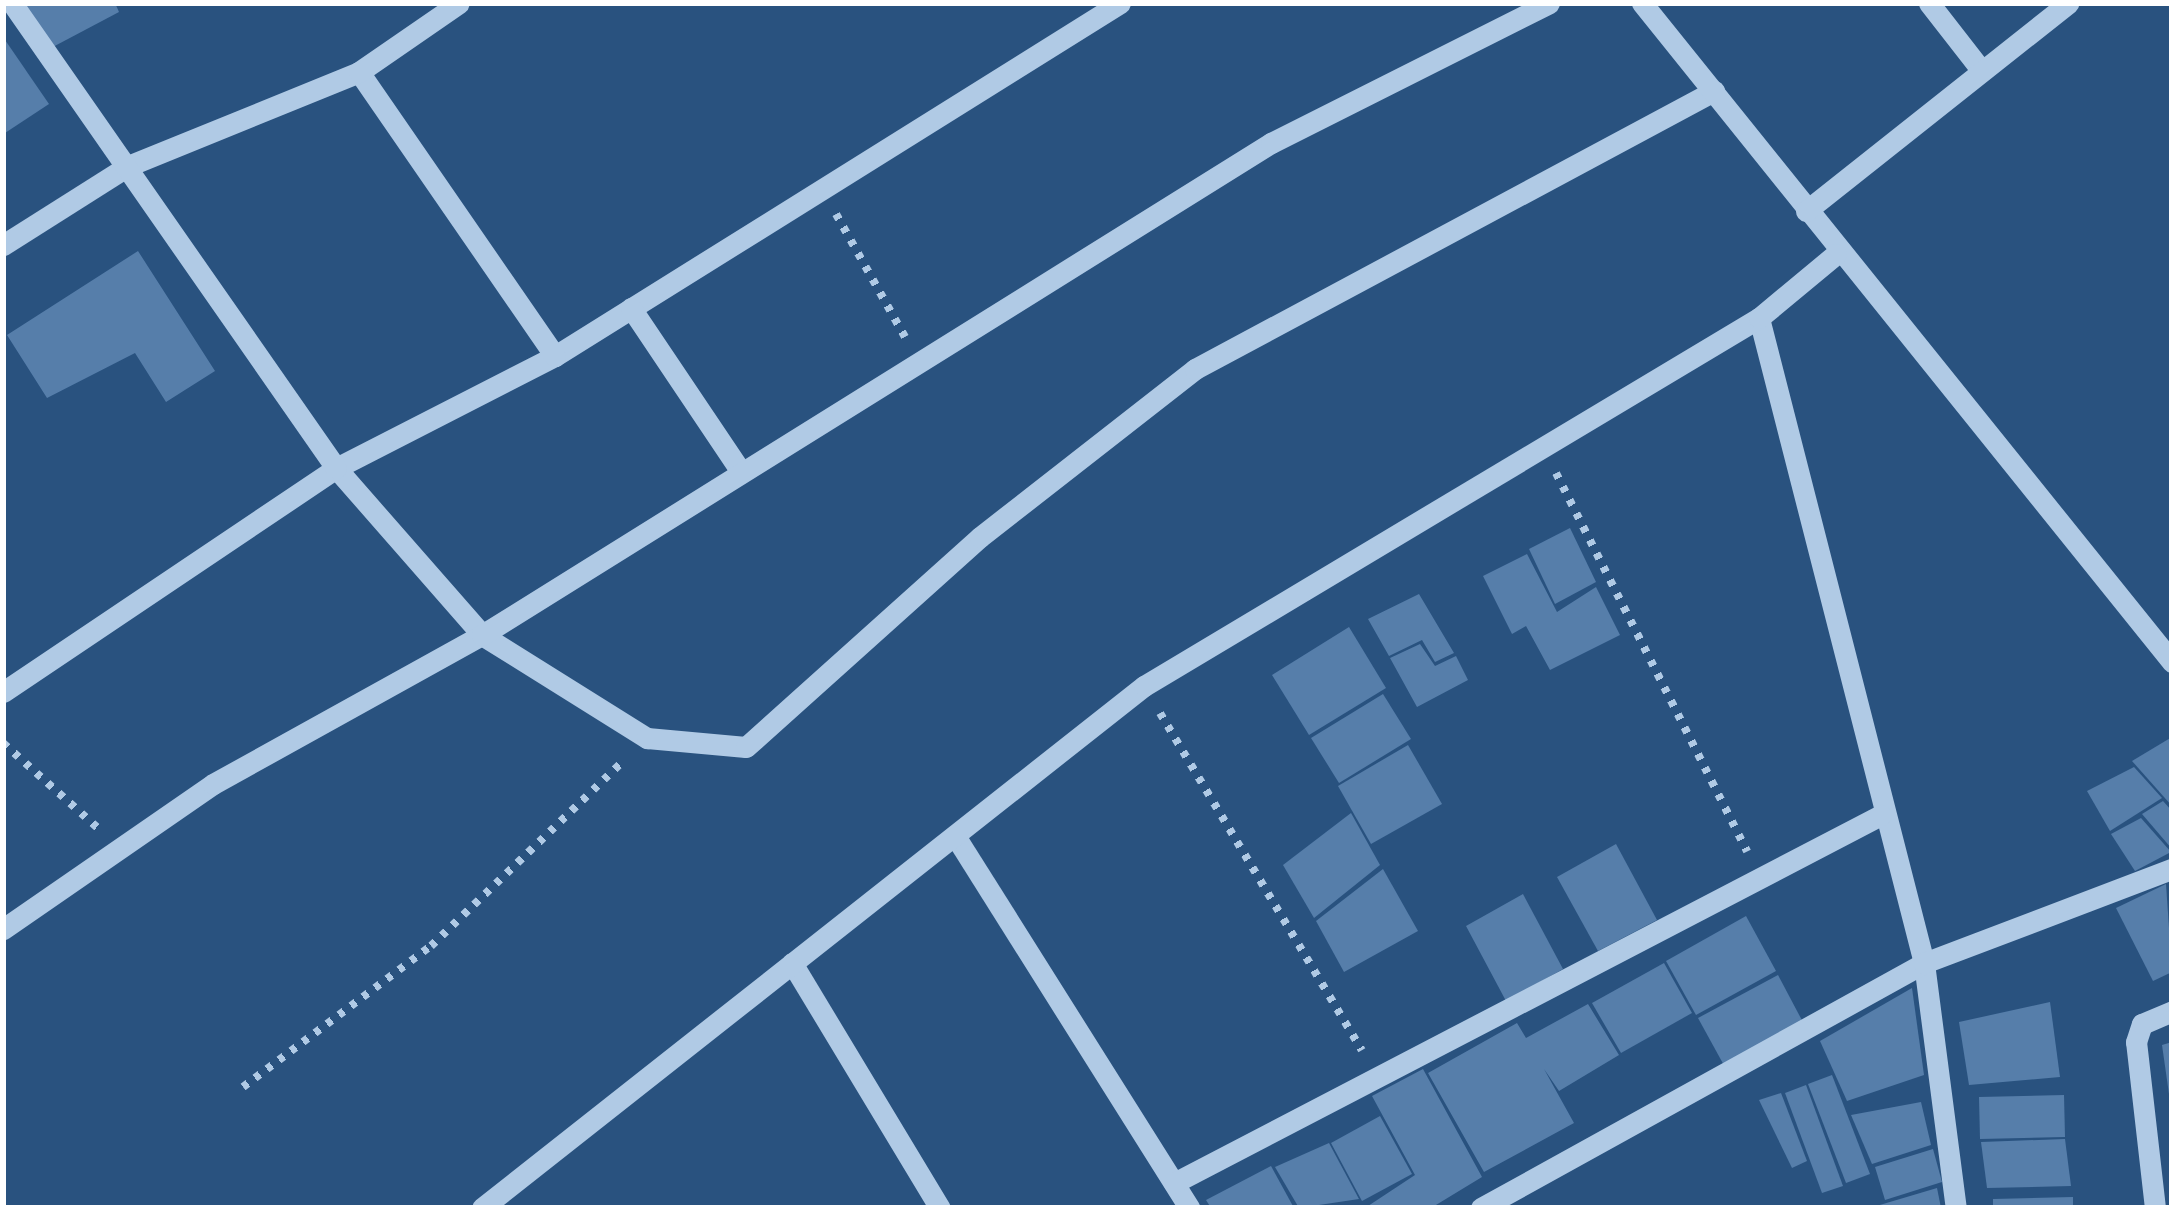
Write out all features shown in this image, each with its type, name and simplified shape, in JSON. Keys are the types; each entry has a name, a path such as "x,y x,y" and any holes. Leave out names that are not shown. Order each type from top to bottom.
{"street":[{"path":"12,3 336,468 482,635 646,738 712,752 746,746 980,537 1195,369 1714,91"},
{"path":"3,245 128,166 359,72 459,3"},
{"path":"3,692 336,468 555,356 820,186 1120,3"},
{"path":"3,929 119,847 482,635 738,467 1271,143 1549,3"},
{"path":"1642,3 1836,254 2172,662"},
{"path":"1929,3 1982,71"},
{"path":"1806,211 2068,3"},
{"path":"359,72 555,356"},
{"path":"482,1208 957,839 1144,686 1760,318 1836,254"},
{"path":"631,308 738,467"},
{"path":"1760,318 1881,815 1924,964 1956,1208"},
{"path":"1174,1183 1376,1072 1881,815"},
{"path":"957,839 1189,1208"},
{"path":"1481,1208 1924,964 2172,869"},
{"path":"792,963 940,1208"},
{"path":"2155,1208 2136,1042 2142,1024 2172,1011"}],"path":[{"path":"820,186 917,360"},
{"path":"1543,446 1759,874"},
{"path":"1144,686 1376,1072"},
{"path":"243,1087 431,946 646,738"},
{"path":"3,742 119,847"}],"building":[{"path":"24,3 115,3 119,12 49,49"},
{"path":"3,37 49,104 5,133 3,129"},
{"path":"138,251 215,371 166,402 135,353 47,398 7,335"},
{"path":"1570,528 1596,582 1555,604 1529,549"},
{"path":"1527,554 1557,612 1596,587 1620,635 1550,670 1526,626 1512,634 1483,576"},
{"path":"1419,594 1454,653 1435,662 1422,640 1389,656 1368,619"},
{"path":"1349,627 1386,688 1309,735 1272,675"},
{"path":"1420,644 1435,666 1456,656 1468,680 1417,707 1390,658"},
{"path":"1383,694 1411,739 1339,783 1311,738"},
{"path":"2172,737 2172,806 2132,761"},
{"path":"1408,745 1442,804 1371,844 1338,786"},
{"path":"2134,767 2162,798 2110,831 2087,791"},
{"path":"2163,801 2172,811 2172,849 2142,814"},
{"path":"1351,813 1380,865 1314,918 1283,865"},
{"path":"2141,818 2171,852 2135,871 2111,834"},
{"path":"1616,844 1657,920 1598,951 1557,877"},
{"path":"1383,869 1418,931 1344,972 1316,921"},
{"path":"2166,884 2172,972 2153,981 2116,908"},
{"path":"1523,894 1563,969 1506,1001 1466,926"},
{"path":"1746,916 1776,971 1696,1015 1666,961"},
{"path":"1664,963 1692,1013 1621,1053 1592,1003"},
{"path":"1778,975 1805,1026 1726,1069 1698,1018"},
{"path":"1912,988 1924,1075 1847,1101 1820,1041"},
{"path":"2050,1002 2060,1077 1969,1085 1959,1022"},
{"path":"1588,1004 1619,1055 1559,1091 1544,1069 1574,1123 1484,1172 1428,1073 1517,1023 1526,1038"},
{"path":"2172,1042 2172,1094 2169,1094 2162,1045"},
{"path":"1423,1069 1482,1177 1431,1208 1365,1208 1415,1175 1372,1096"},
{"path":"1832,1075 1870,1174 1846,1183 1808,1084"},
{"path":"1806,1085 1843,1186 1822,1193 1785,1093"},
{"path":"1781,1093 1807,1161 1792,1168 1759,1100"},
{"path":"2064,1095 2065,1137 1980,1139 1979,1097"},
{"path":"1921,1102 1931,1145 1872,1164 1851,1115"},
{"path":"1380,1116 1412,1174 1362,1201 1331,1143"},
{"path":"2065,1139 2071,1186 1987,1188 1981,1142"},
{"path":"1329,1143 1359,1199 1299,1208 1275,1167"},
{"path":"1933,1149 1942,1182 1885,1200 1875,1167"},
{"path":"1271,1166 1294,1208 1211,1208 1206,1200"},
{"path":"1937,1188 1941,1208 1873,1208 1873,1207"},
{"path":"2073,1197 2073,1208 1993,1208 1993,1199"}]}
